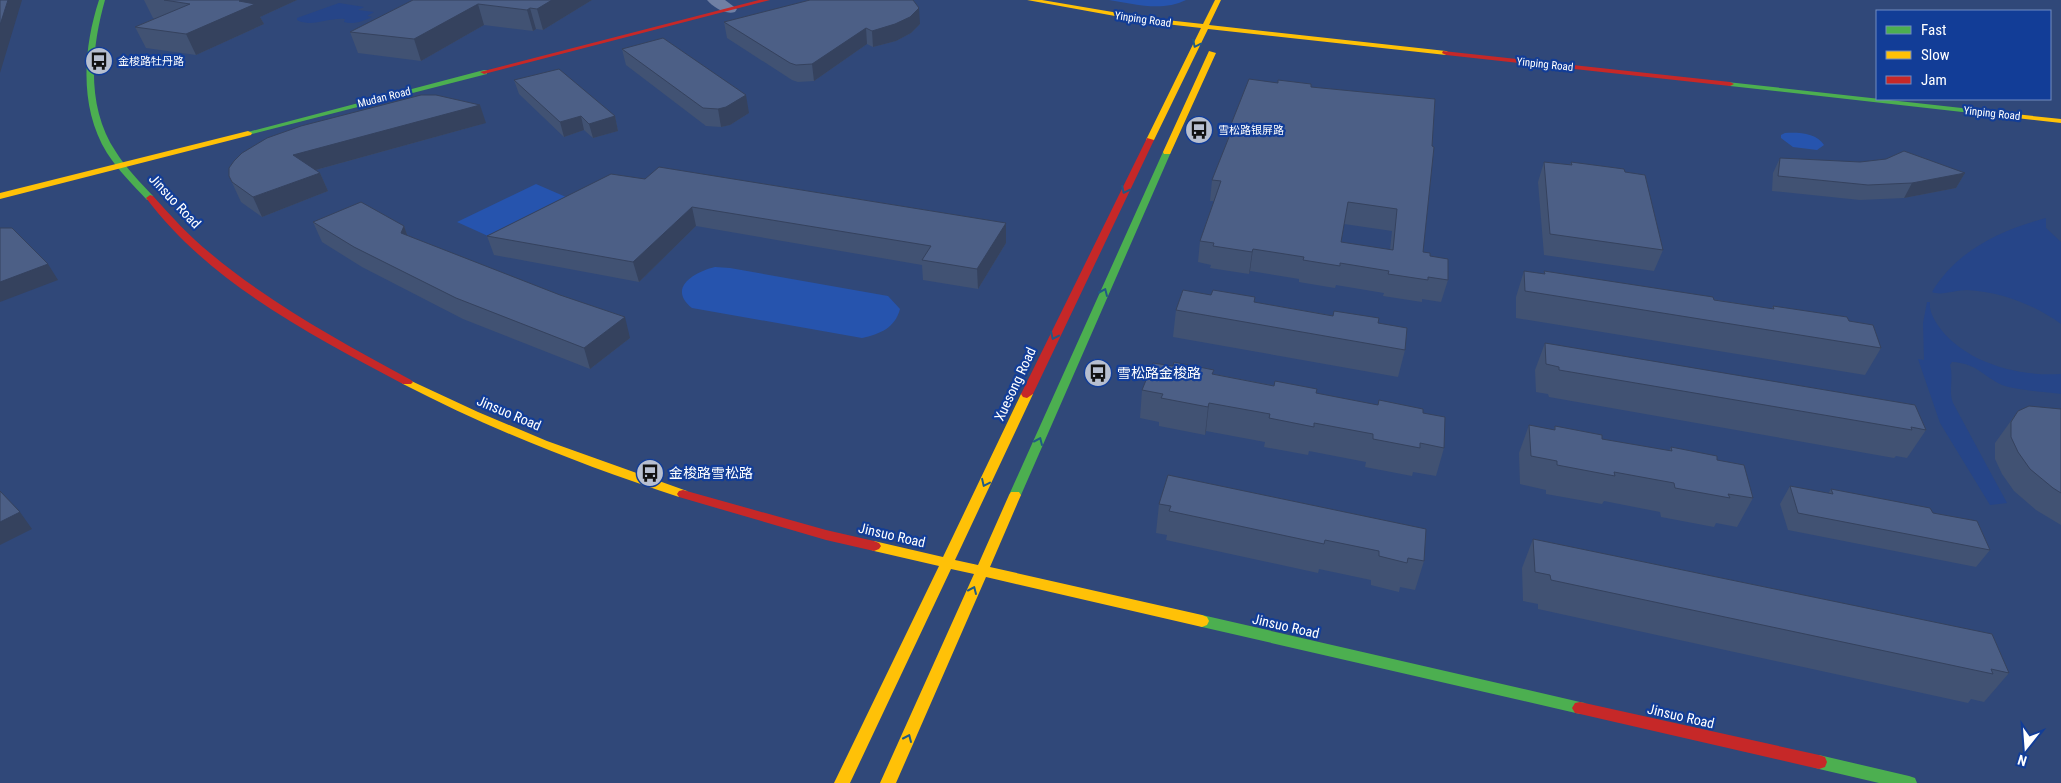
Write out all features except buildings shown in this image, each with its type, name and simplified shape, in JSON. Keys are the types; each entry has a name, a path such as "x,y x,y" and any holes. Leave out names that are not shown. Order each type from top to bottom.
{"street":[{"name":"Jinsuo Road","path":"102,0 91,33 88,67 98,119 110,148 149,200 190,240 227,272 310,327 382,369 453,405 523,435 627,475 706,502 826,535 1908,783"},
{"path":"714,0 730,10"},
{"name":"Mudan Road","path":"0,196 768,0"},
{"name":"Yinping Road","path":"1030,0 1148,20 1205,26 1219,37 2061,121"},
{"name":"Xuesong Road","path":"842,783 1079,285 1218,0"},
{"path":"888,783 1230,14"}],"shaded area":[{"path":"1109,0 1186,0 1177,4 1158,6"},
{"path":"339,3 364,7 358,10 374,12 367,16 372,17 354,23 344,22 345,19 333,19 315,23 297,20 297,18"},
{"path":"1785,133 1801,133 1812,136 1824,145 1817,150 1793,147 1781,138 1781,135"},
{"path":"536,184 566,197 488,236 457,222"},
{"path":"2046,218 2046,228 2061,242 2061,324 2028,305 1992,293 1967,290 1932,292 1942,277 1967,253 1997,236"},
{"path":"715,267 888,296 900,309 898,316 886,329 862,338 692,308 685,301 682,294 686,282 699,273"},
{"path":"1927,302 1930,302 1930,308 1937,324 1948,337 1976,357 2009,370 2027,373 2061,374 2061,394 2008,387 1973,367 1952,362 1950,365 1953,403 2007,503 1990,505 1940,423 1918,359 1924,360 1923,323"}],"traffic: fast":[{"path":"102,0 96,18 90,55 90,74 95,112 100,130 112,154 150,198"},
{"path":"248,133 484,72"},
{"path":"1730,84 1989,113"},
{"path":"1015,495 1167,152"},
{"path":"1202,621 1580,708"},
{"path":"1819,762 1909,783"}],"traffic: slow":[{"path":"1030,0 1148,20 1446,53"},
{"path":"1150,140 1218,0"},
{"path":"1167,152 1212,53"},
{"path":"1989,113 2061,121"},
{"path":"0,196 248,133"},
{"path":"407,382 474,415 542,444 683,494"},
{"path":"842,783 1027,394"},
{"path":"888,783 1015,495"},
{"path":"874,546 1202,621"}],"traffic: jam":[{"path":"484,72 767,0"},
{"path":"1446,53 1730,84"},
{"path":"1027,394 1150,140"},
{"path":"150,198 177,227 237,279 303,324 407,382"},
{"path":"683,494 826,535 874,546"},
{"path":"1580,708 1819,762"}],"place":[{"name":"金梭路牡丹路","path":"99,61"},
{"name":"雪松路银屏路","path":"1199,130"},
{"name":"雪松路金梭路","path":"1098,373"},
{"name":"金梭路雪松路","path":"650,473"}]}
